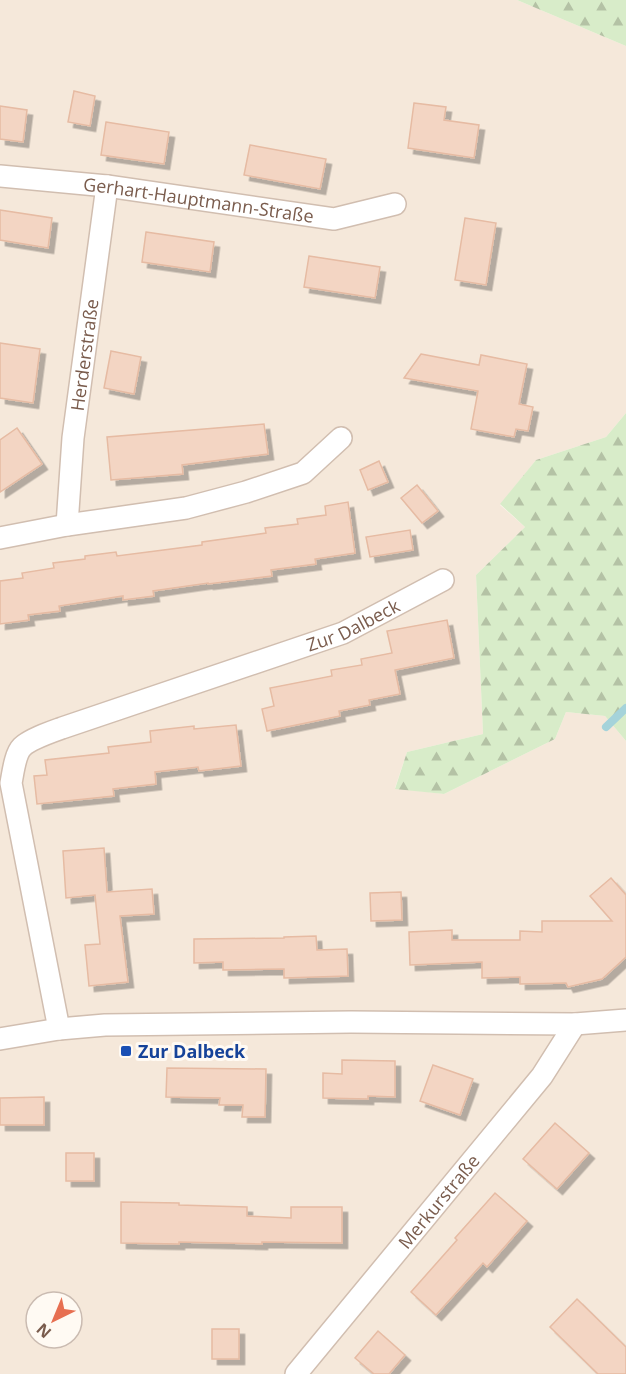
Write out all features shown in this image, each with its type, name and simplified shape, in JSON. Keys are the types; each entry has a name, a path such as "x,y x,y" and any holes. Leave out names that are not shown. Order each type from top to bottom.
{"street":[{"name":"Gerhart-Hauptmann-Straße","path":"0,176 107,186 334,219 395,204"},
{"name":"Herderstraße","path":"67,525 73,438 107,186"},
{"path":"0,538 67,525 186,508 246,492 303,473 341,438"},
{"name":"Zur Dalbeck","path":"59,1029 11,783 14,765 22,747 62,728 343,633 443,580"},
{"path":"0,1039 59,1029 105,1025 351,1022 575,1023 626,1020"},
{"name":"Merkurstraße","path":"296,1374 542,1076 575,1023"}],"shaded area":[{"path":"0,0 517,0 626,46 626,413 606,437 536,460 500,505 525,527 476,575 483,734 407,752 395,788 444,794 555,739 566,712 605,716 626,741 626,1374 0,1374"}],"green space":[{"path":"517,0 626,0 626,46"},
{"path":"626,413 626,741 605,716 566,712 555,739 444,794 395,789 407,752 483,734 476,575 525,527 500,504 536,460 606,437"}],"building":[{"path":"74,91 95,96 90,126 68,122"},
{"path":"414,103 446,107 444,120 479,125 474,158 408,148"},
{"path":"0,106 27,110 23,142 0,139"},
{"path":"106,122 169,132 164,164 101,155"},
{"path":"250,145 326,159 320,189 244,175"},
{"path":"0,210 52,218 48,248 0,240"},
{"path":"465,218 496,223 486,285 455,280"},
{"path":"146,232 214,242 210,272 142,262"},
{"path":"309,256 380,267 375,298 304,287"},
{"path":"0,343 40,349 33,403 0,398"},
{"path":"111,351 141,357 134,394 104,388"},
{"path":"421,354 479,365 481,355 527,364 519,404 533,407 528,431 516,429 514,437 471,429 478,391 404,378"},
{"path":"264,424 268,454 182,465 183,474 111,480 107,437"},
{"path":"17,428 42,464 0,492 0,440"},
{"path":"379,461 388,482 368,490 360,470"},
{"path":"417,485 438,511 422,523 401,498"},
{"path":"348,502 355,553 315,559 316,564 271,570 272,576 153,591 154,596 123,600 123,596 59,606 60,611 28,615 29,620 0,624 0,581 23,578 22,573 54,568 53,563 85,559 85,556 116,552 117,556 202,545 202,542 266,533 265,528 298,524 297,519 326,515 325,506"},
{"path":"410,530 413,550 370,557 366,537"},
{"path":"447,620 454,658 395,670 400,694 369,700 370,705 339,711 340,716 267,731 262,709 274,706 270,688 332,676 331,670 362,665 361,659 392,653 387,631"},
{"path":"236,725 241,766 199,771 198,767 155,772 156,784 113,789 114,796 37,804 34,776 47,775 45,760 109,753 108,747 151,742 150,731 194,726 194,729"},
{"path":"104,848 107,892 152,889 154,914 120,916 128,982 89,986 85,945 100,944 95,895 66,898 63,851"},
{"path":"611,878 626,895 626,957 602,979 568,987 566,983 520,984 520,977 482,978 482,962 410,965 409,932 452,930 452,940 520,940 520,931 542,932 542,921 612,921 590,896"},
{"path":"401,892 402,920 371,921 370,893"},
{"path":"316,936 317,950 347,949 348,976 284,978 284,969 223,970 223,962 194,963 194,939"},
{"path":"342,1060 395,1061 395,1097 323,1098 323,1073 342,1074"},
{"path":"433,1065 473,1079 460,1115 420,1101"},
{"path":"167,1068 266,1069 265,1117 242,1117 243,1105 219,1105 220,1098 166,1097"},
{"path":"44,1097 44,1125 0,1125 0,1098"},
{"path":"555,1123 589,1153 557,1189 523,1159"},
{"path":"66,1153 94,1153 94,1181 66,1181"},
{"path":"495,1193 527,1221 487,1267 483,1263 436,1315 411,1292"},
{"path":"121,1202 247,1207 247,1216 291,1218 291,1207 342,1207 342,1243 121,1243"},
{"path":"577,1299 626,1347 626,1374 598,1374 550,1327"},
{"path":"212,1329 239,1329 239,1359 212,1359"},
{"path":"378,1331 405,1355 389,1374 374,1374 355,1358"}],"waterway":[{"path":"606,727 626,708"}],"place":[{"name":"Zur Dalbeck","path":"126,1051"}]}
